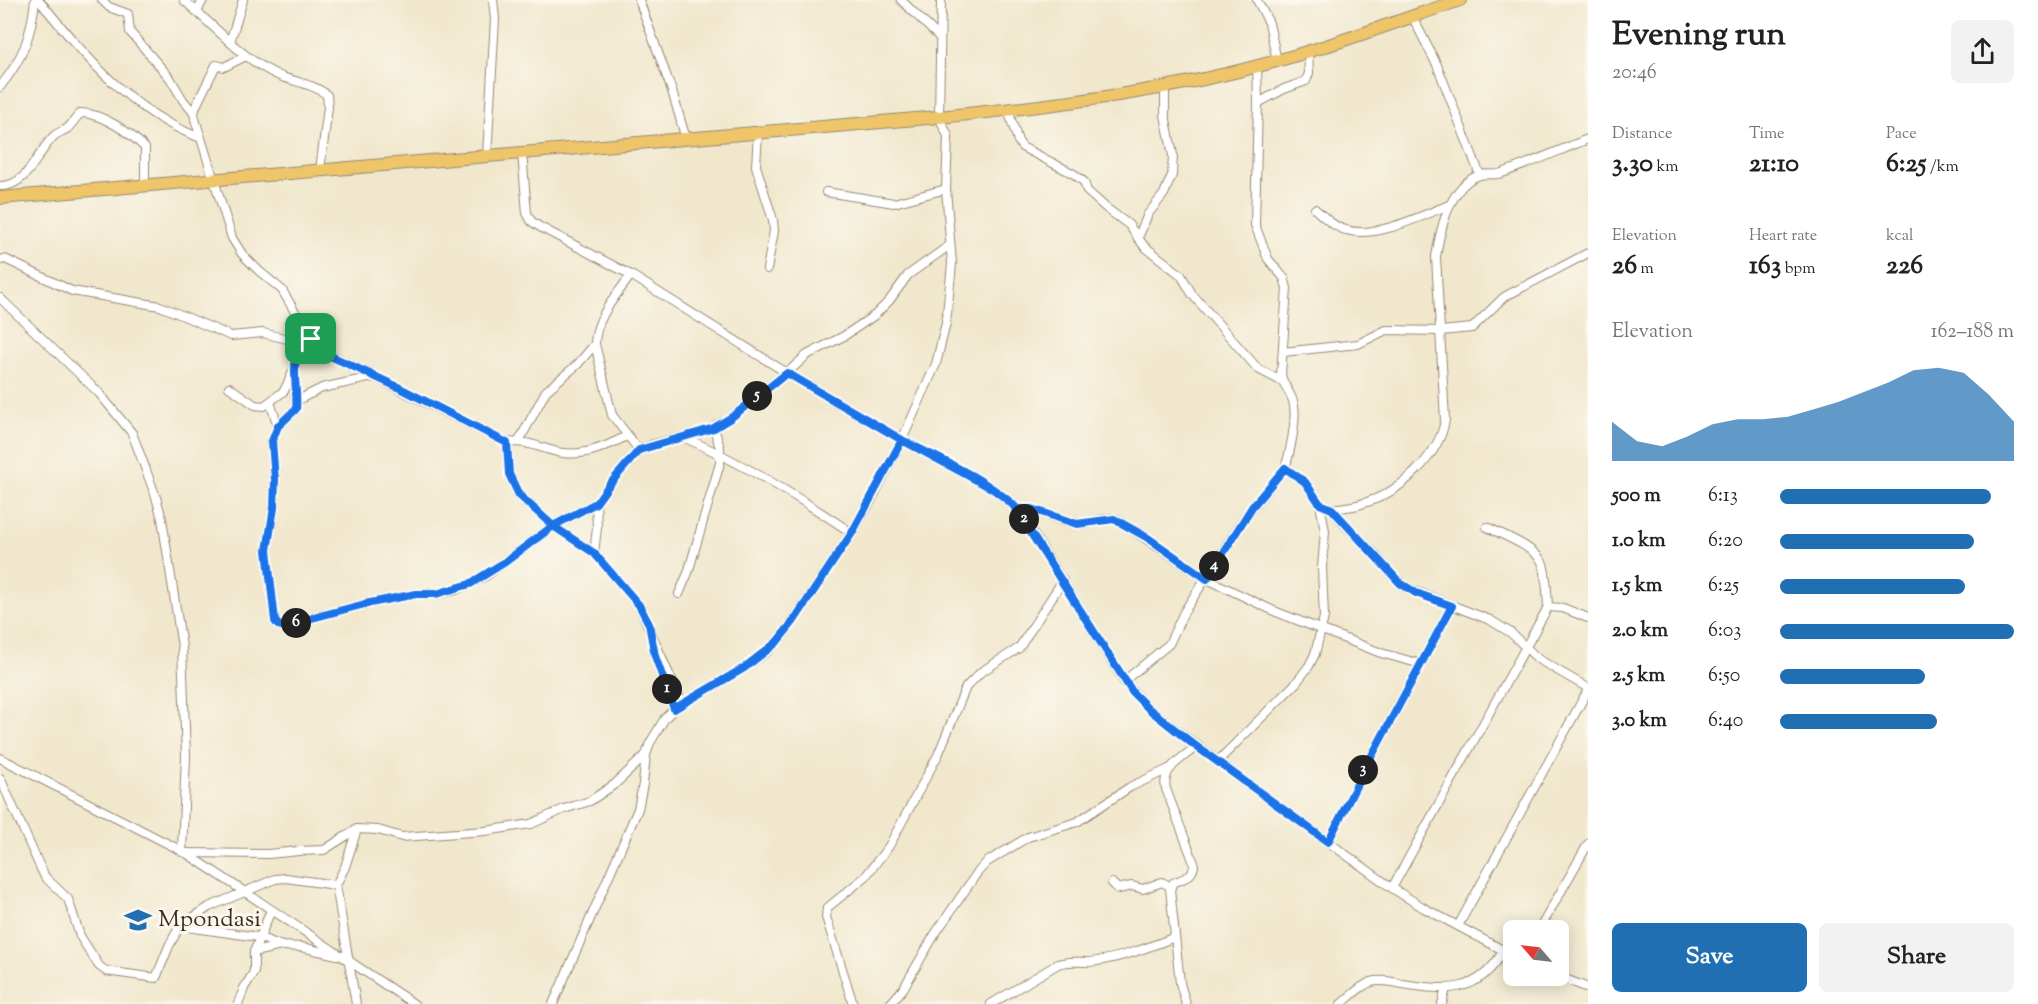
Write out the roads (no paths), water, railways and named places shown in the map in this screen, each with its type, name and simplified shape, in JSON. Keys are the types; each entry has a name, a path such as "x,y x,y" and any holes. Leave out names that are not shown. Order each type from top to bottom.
{"highway":[{"path":"0,198 939,117 1110,98 1277,61 1461,0"}],"street":[{"path":"0,87 28,40 37,0"},
{"path":"37,0 96,67 115,85 165,122 201,138"},
{"path":"102,0 110,7 128,14 130,33 166,73 194,113 232,238 242,254 282,290 308,341 322,352 507,443 519,441 564,453 577,453 600,449 627,436"},
{"path":"184,0 246,56 280,76 307,84 327,95 328,107 320,170"},
{"path":"197,12 202,0"},
{"path":"230,42 243,0"},
{"path":"487,156 495,19 493,0"},
{"path":"639,0 665,71 686,139"},
{"path":"901,0 939,37"},
{"path":"553,1004 638,808 646,755 659,727 674,709 744,668 776,643 793,622 852,533 902,440 928,383 941,345 950,295 952,264 946,189 948,136 939,117 941,0"},
{"path":"1257,0 1269,23 1277,61"},
{"path":"1412,16 1437,65 1480,175"},
{"path":"1258,103 1284,89 1306,81 1309,73 1308,52"},
{"path":"194,113 216,65 224,67 246,56"},
{"path":"1124,681 1169,644 1184,612 1252,507 1285,468 1295,412 1293,400 1283,382 1281,370 1287,288 1284,278 1268,259 1255,225 1257,66"},
{"path":"1138,238 1148,214 1164,194 1172,175 1173,155 1165,115 1165,87"},
{"path":"1008,110 1022,147 1074,174 1084,182 1087,191 1126,222 1144,246 1181,275 1192,294 1257,369 1283,382"},
{"path":"0,186 17,181 55,135 68,128 81,113 87,113 111,123 145,148 145,187"},
{"path":"758,132 756,166 773,220 774,231 767,269"},
{"path":"1332,509 1363,504 1397,488 1418,469 1439,440 1444,420 1436,257 1438,239 1449,205 1466,183 1480,175 1500,174 1588,139"},
{"path":"522,153 526,207 531,221 631,275 787,373 902,440 993,489 1017,509 1124,681 1149,709 1217,762 1392,888 1503,951 1496,964 1479,981 1468,985 1446,988 1377,981 1363,987 1341,1004"},
{"path":"826,192 894,203 946,189"},
{"path":"1315,209 1346,231 1358,232 1382,229 1407,222 1449,205"},
{"path":"308,341 296,361 295,412 278,426 272,441 275,480 274,508 267,550 275,621 278,625 294,624 365,604 416,594 436,594 456,590 486,576 553,526 596,503 639,450 714,428 732,417 807,355 844,336 875,315 889,301 908,275 950,245"},
{"path":"1283,352 1358,344 1386,330 1441,332 1472,328 1504,297 1588,253"},
{"path":"0,260 5,259 72,291 160,306 231,336 263,333 308,341"},
{"path":"631,275 598,324 595,344 612,415 639,450"},
{"path":"0,298 99,393 132,433 153,486 162,519 182,647 186,756 184,852"},
{"path":"519,441 546,391 578,364 595,344"},
{"path":"229,387 255,405 264,406 284,391 294,372"},
{"path":"296,401 322,388 373,377"},
{"path":"270,402 278,426"},
{"path":"679,594 688,573 721,454 714,428"},
{"path":"681,436 721,454 789,491 852,533"},
{"path":"507,443 509,474 519,495 553,526 594,553 639,605 649,624 655,656 674,709"},
{"path":"1217,762 1296,683 1315,654 1322,630 1324,617 1322,568 1325,531 1320,504 1305,482 1285,468"},
{"path":"594,553 597,528 596,503"},
{"path":"1320,504 1332,509 1400,583 1416,593 1498,625 1511,633 1538,659 1588,689 1458,927"},
{"path":"1017,509 1032,509 1077,524 1114,519 1148,538 1207,579 1274,611 1381,653 1421,664"},
{"path":"1392,888 1548,607 1545,575 1540,558 1526,547 1488,527"},
{"path":"852,1004 826,917 827,908 865,877 889,846 938,755 966,687 981,672 1025,642 1063,580"},
{"path":"1328,842 1452,606"},
{"path":"1548,607 1563,608 1588,618"},
{"path":"652,638 682,704"},
{"path":"1186,1004 1180,983 1170,901 1173,883 1190,876 1194,863 1166,789 1165,776 1197,746"},
{"path":"184,852 268,854 324,850 357,829 378,830 402,837 485,831 531,824 564,809 590,801 615,784 646,755"},
{"path":"0,758 184,852 414,1004"},
{"path":"890,1004 903,989 935,934 976,873 987,862 1028,837 1077,822 1130,787 1171,768"},
{"path":"0,778 45,877 68,899 80,936 102,969 156,978 180,926 209,907 275,879 286,878 336,885"},
{"path":"356,1004 336,885 345,867 357,829"},
{"path":"1545,920 1588,844"},
{"path":"1112,883 1118,889 1132,886 1143,889 1162,882 1171,887"},
{"path":"238,1004 254,972 254,952 258,937 271,910"},
{"path":"180,926 258,937 282,946"},
{"path":"991,1004 1058,963 1093,962 1115,958 1175,937"},
{"path":"254,952 282,946 301,947 340,955"},
{"path":"1569,981 1588,988"},
{"path":"1442,1004 1446,988"}],"place":[{"name":"Mpondasi","path":"138,920"}]}
